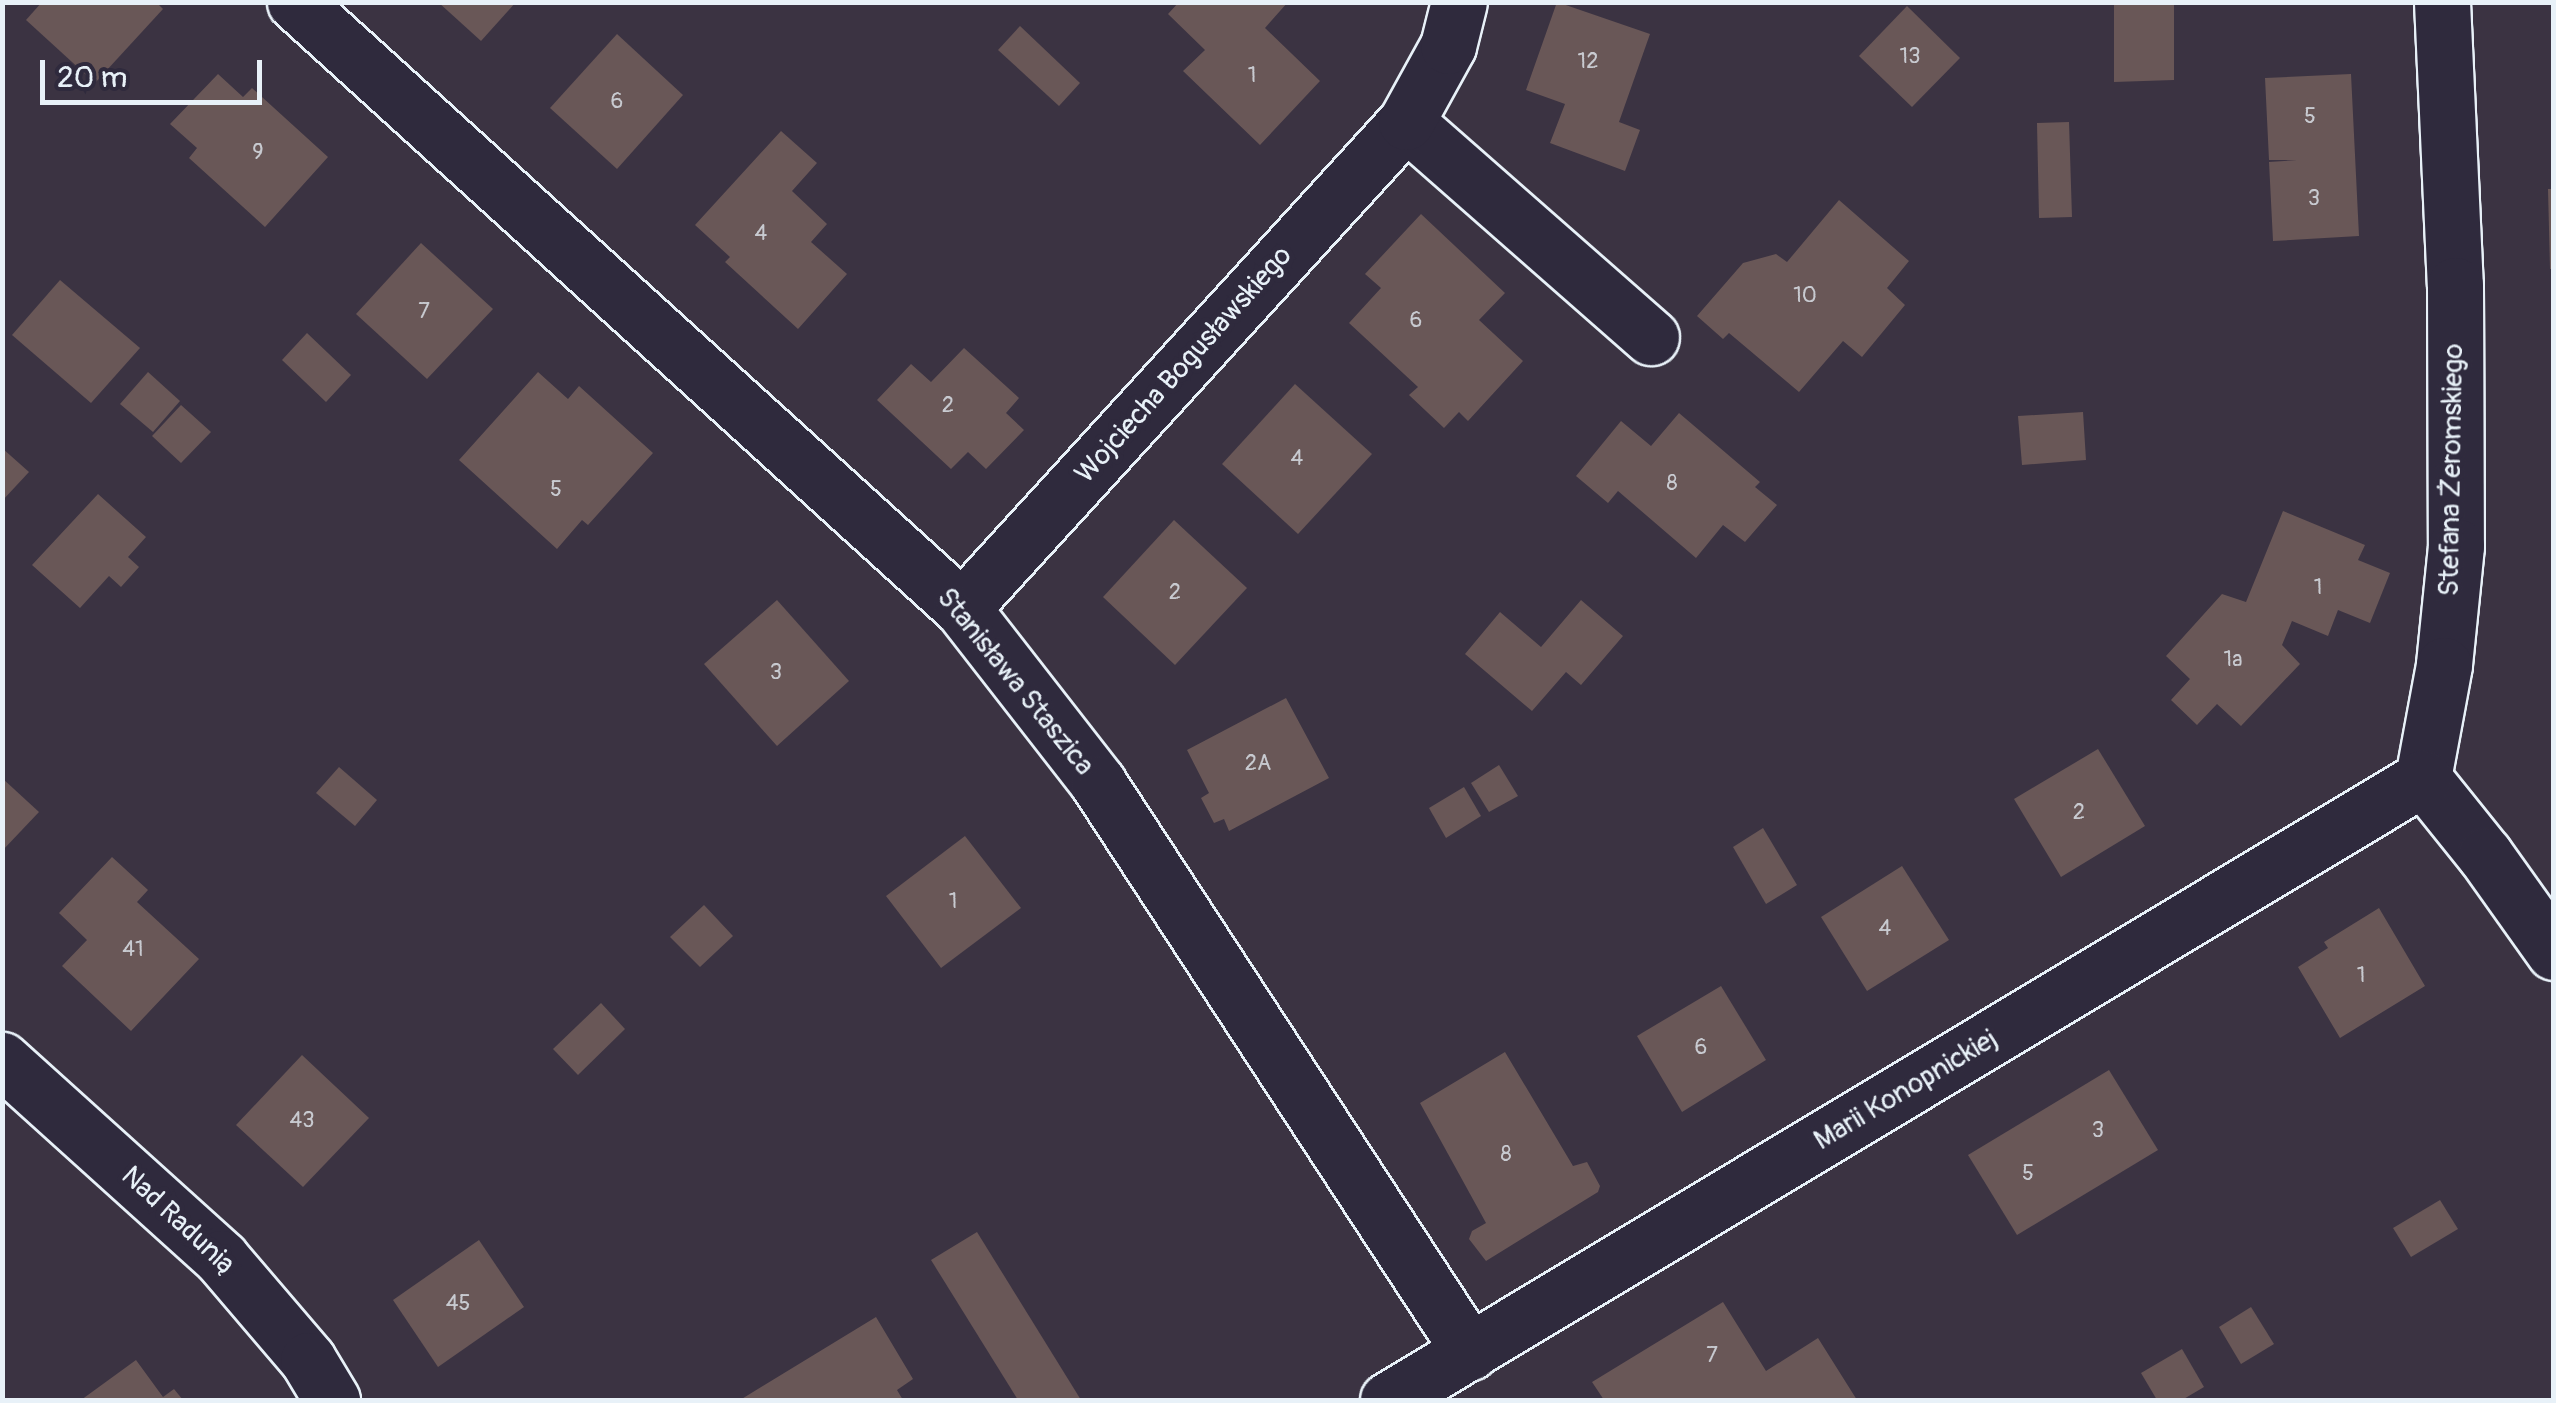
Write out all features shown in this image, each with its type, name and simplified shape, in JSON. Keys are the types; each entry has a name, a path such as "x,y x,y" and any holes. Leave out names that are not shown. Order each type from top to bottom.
{"street":[{"name":"Stanisława Staszica","path":"295,2 962,608 1098,783 1470,1352"},
{"name":"Wojciecha Bogusławskiego","path":"962,608 1406,122 1448,46 1459,2"},
{"name":"Stefana Żeromskiego","path":"2423,778 2444,664 2456,546 2454,285 2442,2"},
{"path":"1406,122 1651,337"},
{"path":"2423,778 2485,855 2554,952"},
{"name":"Marii Konopnickiej","path":"1388,1400 2423,778"},
{"name":"Nad Radunią","path":"2,1060 221,1258 308,1360 332,1400"}],"building":[{"path":"42,2 156,2 163,9 95,83 26,20"},
{"path":"438,2 516,2 481,41"},
{"path":"1179,2 1288,2 1265,28 1320,81 1260,145 1183,71 1205,50 1168,14"},
{"path":"1557,2 1650,34 1619,122 1640,130 1625,171 1550,143 1565,104 1526,90"},
{"path":"2114,2 2174,2 2174,80 2114,82"},
{"path":"1907,6 1960,58 1912,107 1859,56"},
{"path":"1020,26 1080,83 1059,106 998,50"},
{"path":"617,34 683,95 617,169 550,108"},
{"path":"218,74 243,97 252,88 328,157 265,227 189,158 197,148 170,124"},
{"path":"2351,74 2359,236 2273,241 2269,162 2297,160 2269,160 2265,78"},
{"path":"2069,122 2072,217 2039,218 2037,123"},
{"path":"781,131 817,163 792,191 827,224 811,242 847,274 798,329 725,262 730,257 695,225"},
{"path":"2548,189 2554,189 2554,269 2550,269"},
{"path":"1839,200 1909,261 1887,288 1905,305 1862,357 1843,341 1799,392 1729,333 1723,339 1697,316 1743,263 1776,254 1787,262"},
{"path":"1421,214 1505,293 1479,320 1523,361 1468,421 1459,412 1444,428 1409,395 1418,387 1349,323 1381,288 1365,274"},
{"path":"421,243 493,309 427,379 356,314"},
{"path":"60,280 140,348 91,403 12,335"},
{"path":"307,333 351,375 326,402 282,360"},
{"path":"964,348 1019,398 1006,413 1024,430 986,469 968,452 951,469 877,400 911,364 931,382"},
{"path":"148,372 180,401 153,432 120,404"},
{"path":"538,372 568,399 579,386 653,453 588,525 582,520 557,549 459,460"},
{"path":"1295,384 1372,454 1298,534 1222,464"},
{"path":"181,405 211,432 181,463 152,436"},
{"path":"2083,412 2086,460 2022,465 2018,416"},
{"path":"1679,413 1760,482 1755,487 1777,505 1745,542 1723,525 1696,558 1618,491 1608,503 1576,476 1621,421 1651,446"},
{"path":"2,448 29,472 2,501"},
{"path":"98,494 146,537 128,557 139,567 121,587 109,576 80,608 32,565"},
{"path":"2283,511 2365,545 2358,560 2390,573 2370,623 2338,610 2328,636 2292,621 2282,645 2300,664 2241,726 2217,704 2197,725 2171,700 2190,679 2166,656 2222,594 2246,602"},
{"path":"1174,520 1247,588 1175,665 1103,597"},
{"path":"777,600 849,681 777,746 704,664"},
{"path":"1581,600 1623,636 1581,685 1566,672 1532,711 1465,654 1500,612 1541,647"},
{"path":"1286,698 1329,778 1229,831 1224,819 1214,823 1201,798 1209,793 1187,750"},
{"path":"2098,749 2145,826 2061,877 2014,799"},
{"path":"1499,765 1518,796 1489,812 1471,783"},
{"path":"339,767 377,800 355,826 316,793"},
{"path":"2,778 39,812 2,851"},
{"path":"1464,787 1481,816 1446,838 1429,808"},
{"path":"1763,828 1797,885 1766,904 1733,847"},
{"path":"965,836 1021,908 941,968 886,896"},
{"path":"112,857 148,890 137,902 199,959 131,1031 62,966 87,940 59,913"},
{"path":"1902,866 1949,940 1867,991 1821,917"},
{"path":"704,905 733,936 700,967 670,937"},
{"path":"2379,908 2425,986 2340,1038 2298,967 2328,948 2324,942"},
{"path":"1721,986 1766,1060 1682,1112 1637,1036"},
{"path":"601,1003 625,1029 578,1075 553,1049"},
{"path":"1505,1052 1573,1166 1587,1162 1600,1186 1598,1192 1486,1261 1469,1239 1472,1231 1486,1223 1420,1103"},
{"path":"302,1055 369,1118 303,1187 236,1125"},
{"path":"2109,1070 2158,1150 2017,1235 1968,1155"},
{"path":"2440,1200 2458,1229 2411,1257 2393,1228"},
{"path":"977,1232 1081,1400 1018,1400 931,1260"},
{"path":"479,1240 524,1307 438,1367 393,1300"},
{"path":"1723,1302 1766,1371 1818,1338 1857,1400 1604,1400 1592,1382"},
{"path":"2251,1307 2274,1344 2241,1364 2219,1327"},
{"path":"876,1317 913,1379 897,1390 903,1400 740,1400"},
{"path":"2182,1349 2204,1387 2182,1400 2157,1400 2141,1373"},
{"path":"136,1360 163,1397 174,1389 183,1400 81,1400"}]}
